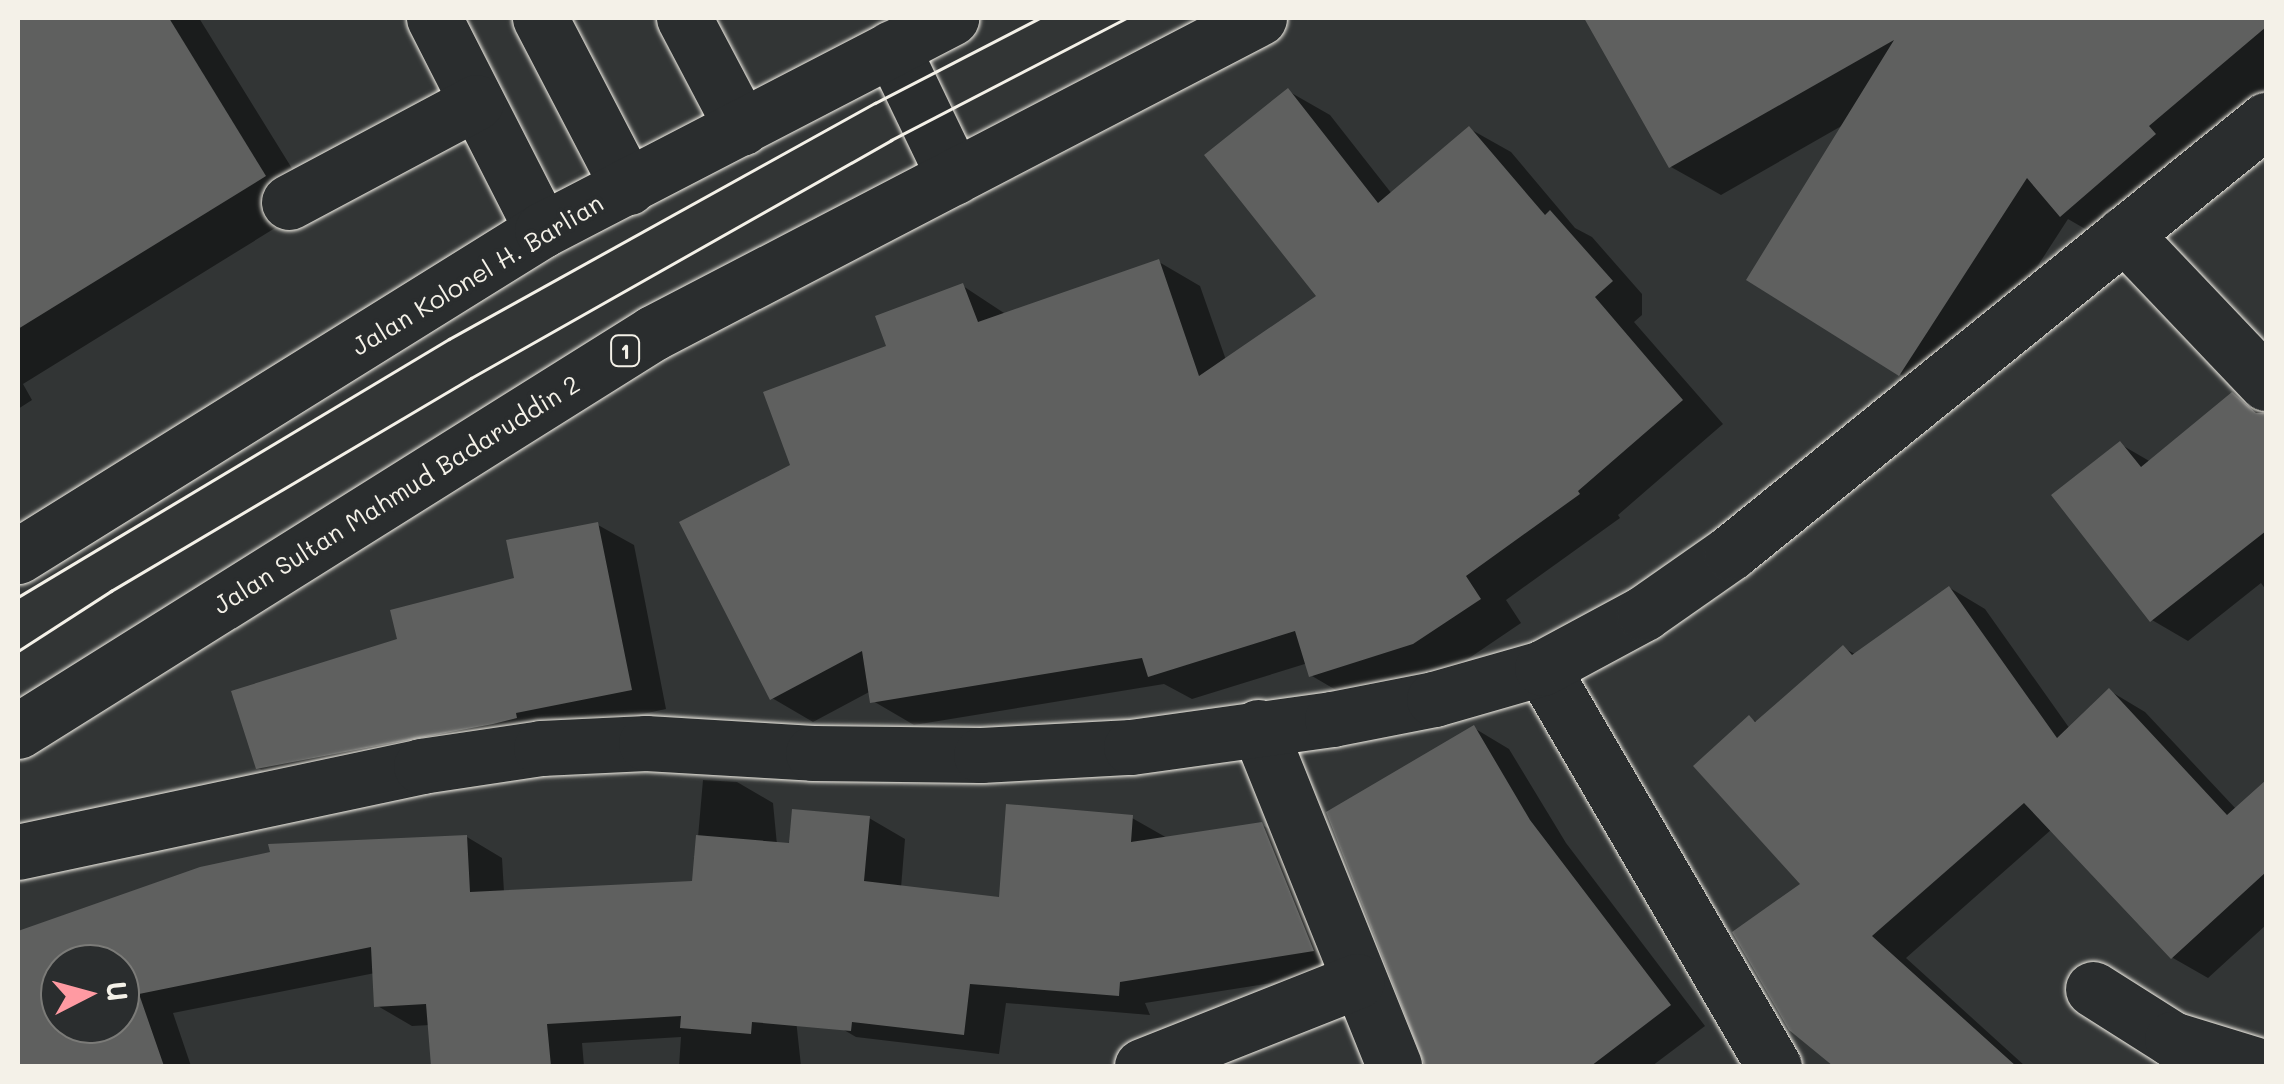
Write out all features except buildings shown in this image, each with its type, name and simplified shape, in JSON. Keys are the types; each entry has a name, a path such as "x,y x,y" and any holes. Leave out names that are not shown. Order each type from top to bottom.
{"main road":[{"path":"434,18 542,230"},
{"path":"540,18 628,187"},
{"path":"684,18 742,128"},
{"name":"Jalan Kolonel H. Barlian","path":"18,556 542,230 951,18"},
{"name":"Jalan Sultan Mahmud Badaruddin 2","path":"18,731 653,333 1259,18"},
{"path":"892,48 954,177"},
{"path":"289,202 476,102"},
{"path":"18,852 421,766 541,748 646,744 814,753 981,755 1131,746 1332,719 1434,699 1542,668 1644,613 1730,552 2266,120"},
{"path":"2124,234 2266,383"},
{"path":"1542,668 1774,1066"},
{"path":"1258,727 1394,1066"},
{"path":"1142,1066 1357,981"},
{"path":"2093,988 2172,1039 2260,1066"}],"tram line":[{"path":"18,597 449,339 875,103 1040,18"},
{"path":"18,651 111,591 471,378 891,140 1126,18"}]}
